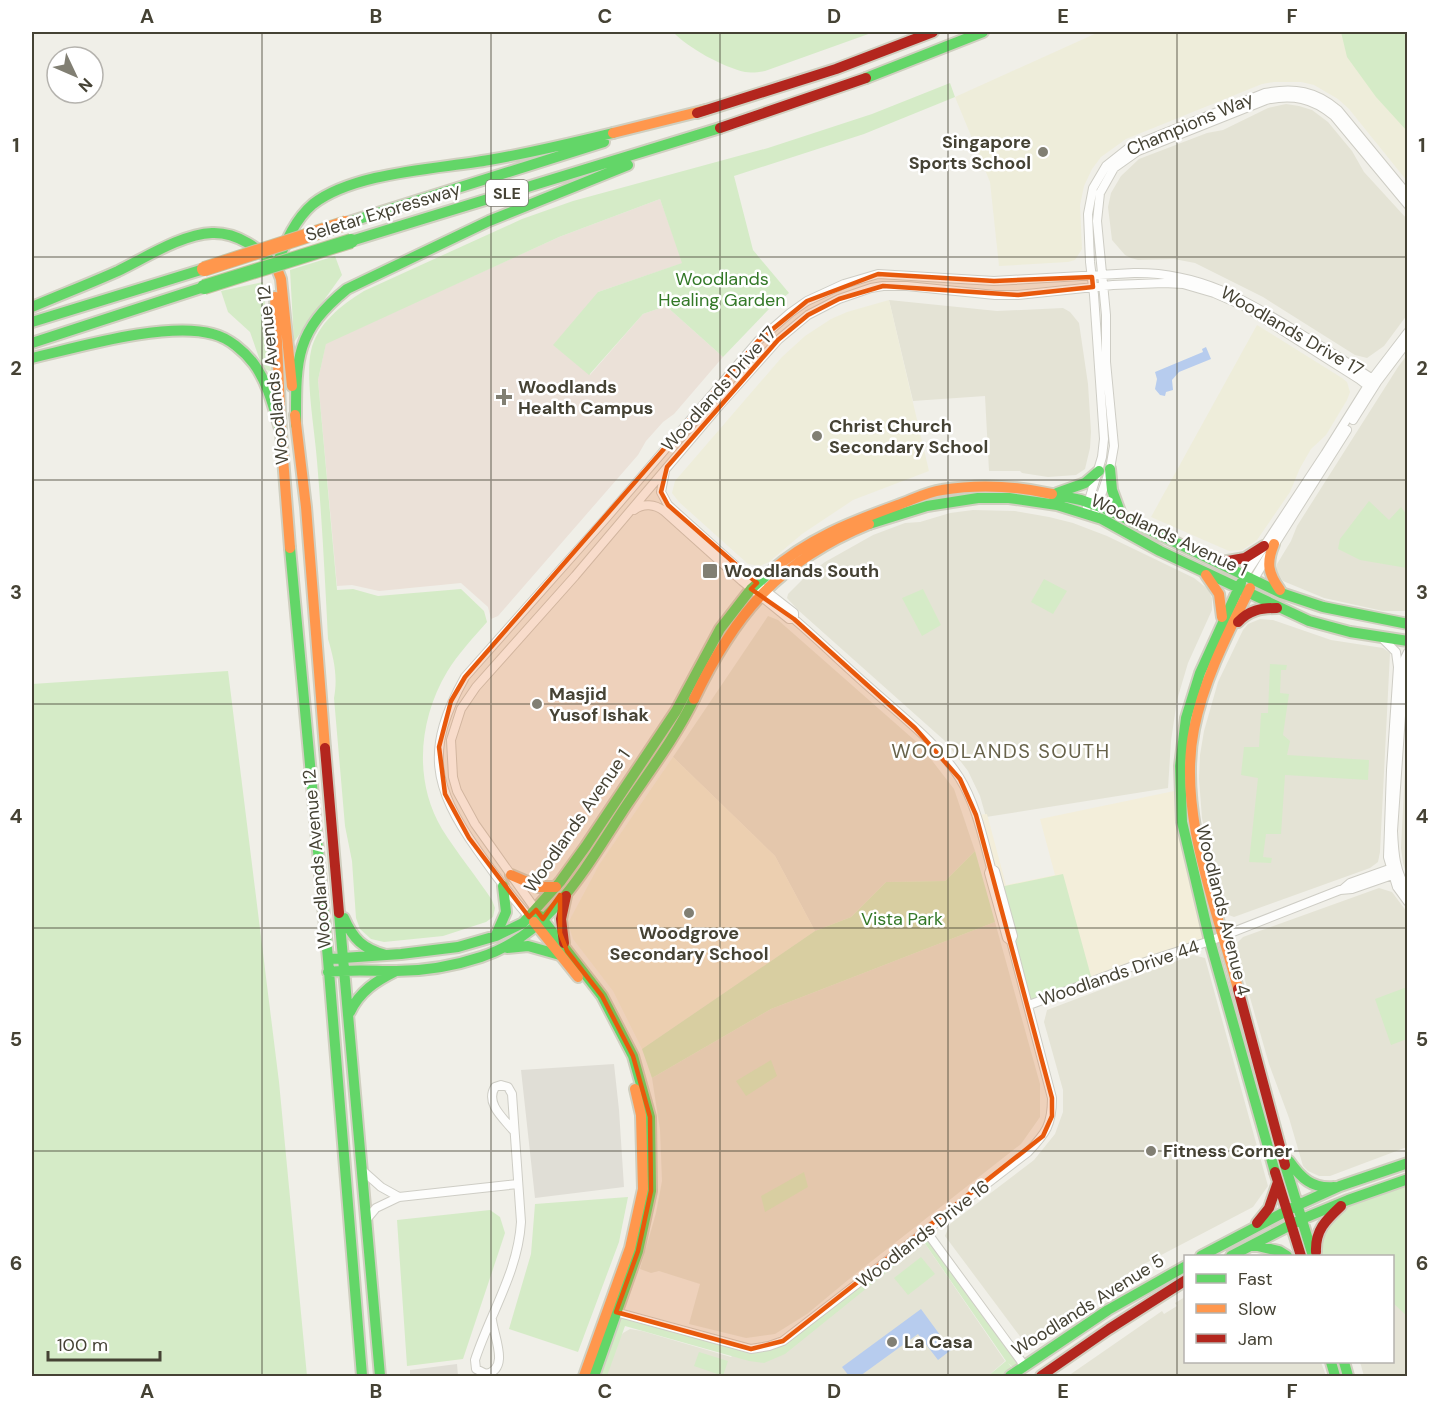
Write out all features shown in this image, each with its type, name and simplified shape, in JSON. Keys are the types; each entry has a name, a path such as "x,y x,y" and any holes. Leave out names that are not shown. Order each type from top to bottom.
{"main road":[{"name":"Seletar Expressway","path":"32,322 89,306 836,69 933,32"},
{"name":"Seletar Expressway","path":"32,343 351,241 663,146 901,66 983,32"},
{"path":"32,307 169,248 211,233 233,236 246,241 261,249 276,266 290,234 304,212 319,200 349,187 489,160 706,110"},
{"path":"296,425 296,374 305,336 314,319 328,302 347,289 489,221 657,153 663,146"},
{"name":"Woodlands Avenue 12","path":"276,266 281,279 306,507 320,694 380,1377"},
{"name":"Woodlands Avenue 12","path":"276,266 281,432 362,1377"},
{"path":"32,358 158,334 176,332 213,334 243,352 254,364 263,379 281,432"},
{"path":"1053,494 1082,486 1104,470 1122,517"},
{"name":"Woodlands Avenue 1","path":"561,891 613,806 676,711 720,629 759,590 788,556 813,540 849,523 939,490 978,486 1034,490 1053,494 1091,510 1202,570 1326,608 1407,624"},
{"name":"Woodlands Avenue 1","path":"344,963 396,971 451,964 504,948 561,891 638,789 682,722 720,647 759,590 820,547 903,512 948,501 981,498 1041,503 1122,517 1216,562 1285,609 1317,624 1407,641"},
{"path":"1177,545 1182,553 1181,560"},
{"path":"1216,562 1235,563 1254,555 1269,545"},
{"path":"1269,545 1267,567 1281,593"},
{"path":"1202,570 1220,594 1223,604 1224,631"},
{"name":"Woodlands Avenue 4","path":"1246,584 1191,697 1181,748 1182,822 1210,941 1278,1182 1314,1255"},
{"path":"1224,631 1256,609 1285,609"},
{"name":"Woodlands Avenue 4","path":"1224,631 1195,718 1190,751 1190,787 1197,835 1283,1153 1301,1255"},
{"path":"613,806 621,804 638,789"},
{"path":"496,936 507,912 507,880 561,891 560,933 563,953"},
{"path":"339,906 350,934 358,944 369,951 386,955"},
{"path":"536,918 563,953 602,996 633,1056 650,1117 651,1191 638,1251 584,1377"},
{"name":"Woodlands Avenue 1","path":"328,966 386,955 458,947 496,936 536,918"},
{"path":"504,948 519,945 533,946 563,953"},
{"path":"349,1014 354,1002 365,988 396,971"},
{"path":"1283,1153 1307,1184 1327,1189 1407,1162"},
{"path":"1205,1255 1245,1232 1407,1179"},
{"path":"1245,1232 1263,1217 1269,1208 1278,1182"},
{"path":"1235,1255 1340,1186"},
{"path":"1315,1255 1318,1229 1348,1200"},
{"path":"1253,1245 1279,1251 1284,1255"},
{"name":"Woodlands Avenue 5","path":"1010,1377 1023,1366 1108,1311 1184,1267"},
{"name":"Woodlands Avenue 5","path":"1041,1377 1108,1329 1184,1281"},
{"path":"594,1377 612,1311"}],"street":[{"name":"Champions Way","path":"1104,470 1089,206 1093,188 1106,166 1130,147 1265,93 1282,89 1299,90 1327,100 1338,110 1407,195"},
{"name":"Champions Way","path":"1091,510 1114,446 1097,220 1100,193 1114,168 1138,151 1274,98 1295,96 1322,106 1334,116 1407,205"},
{"name":"Woodlands Drive 17","path":"536,918 455,817 441,782 439,747 451,701 465,677 607,517 758,341 807,301 844,284 878,274 994,281 1155,273 1177,276 1218,287 1255,306 1372,384"},
{"name":"Woodlands Drive 17","path":"536,918 507,880 457,791 453,777 451,740 460,709 476,687 778,340 808,315 839,299 883,286 907,286 995,295 1103,286 1183,284 1214,293 1244,306 1372,384"},
{"path":"1246,584 1407,332"},
{"path":"1372,384 1407,341"},
{"name":"Woodlands Drive 16","path":"612,1311 751,1349 783,1341 1028,1152 1043,1136 1052,1116 1052,1098 1011,941 1013,936 996,871 991,868 976,815 960,779 945,757 915,728 794,619 789,619 668,505 661,492 667,467"},
{"name":"Woodlands Drive 16","path":"624,518 639,507 650,505 659,507 759,590"},
{"path":"1382,638 1396,652 1398,667 1388,831 1397,887 1407,902"},
{"path":"1407,652 1404,658 1393,831 1394,871 1407,891"},
{"name":"Woodlands Drive 44","path":"1029,1005 1136,965 1210,941 1350,884 1394,871"},
{"path":"492,1320 500,1356 497,1367 493,1372 486,1374 477,1369 475,1360 514,1261 521,1222 512,1094 508,1087 501,1085 495,1087 491,1092 491,1098 495,1108 513,1130"},
{"path":"362,1170 381,1187 399,1197"},
{"path":"366,1220 376,1208 399,1197 518,1184"},
{"path":"926,1231 1022,1361 1023,1366"}],"highlighted area":[{"path":"878,274 994,281 1092,277 1093,287 1018,295 883,286 839,299 808,315 778,340 667,467 661,492 668,505 757,583 751,589 794,619 915,728 960,779 976,815 1052,1098 1052,1116 1043,1136 783,1341 751,1349 616,1312 638,1251 651,1191 650,1117 633,1056 602,996 567,951 560,933 560,895 543,919 536,910 529,917 469,838 445,794 439,747 451,701 465,677 758,341 807,301"}],"shaded area":[{"name":"Singapore Sports School","path":"1099,32 1407,32 1407,181 1349,109 1338,99 1314,85 1301,82 1262,84 1126,139 1101,157 1084,186 1080,205 1082,249 1075,260 999,266 990,182 955,97"},
{"path":"1286,104 1312,110 1328,122 1352,151 1364,172 1407,219 1407,315 1384,346 1367,358 1355,355 1263,297 1195,263 1174,259 1138,260 1125,255 1112,240 1108,207 1111,193 1121,176 1139,159 1207,133 1223,130 1268,108"},
{"name":"Woodlands Health Campus","path":"660,199 683,263 598,292 590,375 643,314 666,306 723,357 674,414 663,422 646,441 638,455 498,616 491,619 488,607 461,583 379,591 352,585 337,586 318,380 326,343 559,237"},
{"path":"889,300 997,311 1063,308 1070,312 1079,323 1088,384 1091,432 1085,469 1076,475 1048,477 1020,471 989,471 985,396 913,401"},
{"name":"Christ Church Secondary School","path":"889,300 929,471 853,500 802,534 769,562 760,566 748,564 679,502 672,493 675,481 782,357 805,336 831,319 847,312"},
{"path":"1257,325 1342,378 1347,382 1350,392 1326,435 1311,449 1290,492 1257,540 1242,550 1229,551 1151,517"},
{"path":"1407,355 1407,611 1383,611 1324,598 1283,581 1277,572 1277,564 1297,526"},
{"path":"973,510 1015,511 1073,523 1107,536 1194,578 1208,589 1212,598 1212,610 1188,663 1177,700 1168,788 986,817 980,796 968,771 945,741 787,598 788,594 806,576 825,562 873,535 905,523 920,522 950,513"},
{"path":"768,616 778,620 920,745 954,789 975,851 945,881 886,882 851,917 815,931 775,856 673,757"},
{"path":"1260,619 1273,620 1331,640 1383,648 1390,653 1380,852 1378,862 1370,868 1234,917 1226,914 1210,857 1202,818 1200,755 1204,731 1218,682 1243,630 1248,624"},
{"path":"1407,730 1407,876 1401,848"},
{"name":"Woodgrove Secondary School","path":"673,757 775,856 815,931 642,1049 613,991 573,939 568,923 599,865"},
{"path":"1179,790 1210,941 1029,1005 976,815 987,814 1006,885 1055,875 1040,819"},
{"path":"1379,888 1392,892 1407,912 1407,1147 1330,1176 1319,1176 1303,1166 1289,1118 1269,1064 1235,945 1243,937"},
{"path":"995,922 1040,1084 1040,1117 1021,1144 807,1314 775,1334 746,1338 689,1324 700,1284 659,1271 651,1273 640,1269 656,1213 662,1181 660,1130 652,1078 771,1009"},
{"path":"1193,955 1205,958 1268,1186 1253,1207 1144,1264 1039,1342 1022,1339 945,1236 950,1224 1034,1160 1055,1134 1063,1112 1063,1090 1044,1022 1047,1010"},
{"path":"614,1064 624,1187 535,1198 521,1070"},
{"name":"La Casa","path":"924,1242 1005,1361 988,1376 605,1376 618,1340 630,1329 731,1357 804,1336"},
{"path":"1184,1298 1184,1363 1321,1363 1326,1376 1068,1376 1162,1311 1164,1314 1177,1306 1175,1303"},
{"path":"1394,1298 1407,1310 1407,1376 1364,1376 1360,1363 1394,1363"},
{"path":"457,1364 458,1376 410,1376 410,1370"}],"green space":[{"path":"673,32 874,32 765,71 745,72 706,56"},
{"path":"1341,32 1407,32 1407,131 1376,97 1347,57"},
{"name":"Woodlands Healing Garden","path":"950,83 955,97 864,134 734,176 753,250 789,293 770,308 723,357 666,306 643,314 589,375 553,345 598,292 682,263 660,199 559,237 326,344 318,380 337,590 353,589 378,596 461,589 484,611 487,622 456,659 438,690 425,729 423,770 433,810 442,829 492,900 495,908 493,917 486,922 443,936 384,942 371,939 360,929 356,918 334,698 335,668 328,639 309,375 311,351 324,324 347,302 364,291 522,219 573,201 768,148 872,114"},
{"path":"335,256 342,275 294,342 290,270"},
{"path":"263,282 271,371 263,369 250,332 228,312 221,291"},
{"path":"1369,501 1389,520 1401,507 1407,515 1407,568 1360,560 1338,549 1340,539"},
{"path":"1044,579 1067,591 1053,614 1031,602"},
{"path":"923,589 941,625 922,636 902,598"},
{"path":"1270,664 1287,665 1286,670 1281,670 1280,693 1289,694 1283,735 1290,741 1287,755 1369,760 1368,780 1285,775 1281,834 1266,834 1263,857 1272,858 1271,863 1249,862 1258,778 1241,775 1244,747 1259,747 1261,713 1268,713"},
{"path":"228,671 279,1082 307,1376 32,1376 32,684"},
{"name":"Vista Park","path":"975,851 995,922 771,1009 652,1078 642,1049 815,931 851,917 886,882 945,881"},
{"path":"1063,874 1092,980 1029,1004 1000,887"},
{"path":"1407,987 1407,1039 1391,1045 1375,999"},
{"path":"771,1060 777,1076 746,1096 736,1081"},
{"path":"804,1172 808,1187 765,1212 761,1196"},
{"path":"1407,1180 1407,1316 1394,1304 1394,1255 1316,1255 1318,1229 1348,1200"},
{"path":"628,1197 619,1242 578,1352 509,1329 531,1254 535,1204"},
{"path":"490,1210 500,1217 505,1233 463,1359 407,1366 397,1220"},
{"path":"926,1231 1023,1362 1014,1368 1008,1363 1014,1370 1006,1376 988,1376 1006,1361 924,1242 785,1354 764,1363 749,1361 625,1326 607,1376 594,1376 617,1314 735,1346 783,1344"},
{"path":"921,1257 935,1274 908,1295 894,1278"},
{"path":"699,1352 728,1361 723,1376 694,1366"}],"water":[{"path":"1206,347 1211,359 1179,372 1172,380 1173,390 1166,392 1165,396 1160,395 1155,389 1157,379 1155,372 1203,352 1202,349"},
{"name":"La Casa","path":"921,1309 951,1350 938,1360 918,1334 860,1376 849,1376 842,1367"}],"traffic: fast":[{"path":"866,78 983,32"},
{"path":"351,241 720,128"},
{"path":"32,307 118,271 176,242 200,234 231,235 255,248 276,266 300,217 313,204 330,193 373,178 489,160 613,133"},
{"path":"346,223 604,142"},
{"path":"296,425 298,365 302,349 317,319 347,289 489,221 628,165"},
{"path":"204,287 351,241"},
{"path":"32,322 204,269"},
{"path":"32,343 204,287"},
{"path":"32,358 148,333 194,331 213,334 225,339 246,354 259,371 281,432"},
{"path":"1110,469 1112,490 1122,517"},
{"path":"1057,493 1085,483 1099,471"},
{"path":"1052,494 1081,500 1106,509 1281,593 1323,607 1408,624"},
{"path":"869,524 927,506 978,498 1009,498 1057,505 1102,519 1160,551 1309,621 1350,632 1408,641"},
{"path":"290,548 328,959 362,1376"},
{"path":"328,959 458,947 496,936 523,923 560,882 586,846 676,711 720,629 751,589 769,573"},
{"path":"1241,583 1200,673 1186,718 1180,766 1182,822 1210,941 1275,1172"},
{"path":"328,972 407,971 450,965 481,957 506,946 529,931 549,913 583,871 671,739 694,699"},
{"path":"496,935 506,912 503,886"},
{"path":"339,913 380,1376"},
{"path":"540,916 602,996 633,1056 650,1117 651,1191 638,1251 594,1376"},
{"path":"344,918 351,932 360,942 371,950 386,955"},
{"path":"507,948 528,946 560,955"},
{"path":"350,1012 369,987 396,971"},
{"path":"1289,1161 1298,1173 1313,1184 1334,1187"},
{"path":"1203,1255 1298,1205 1340,1186 1408,1163"},
{"path":"1285,1165 1313,1255"},
{"path":"1233,1255 1302,1219 1408,1179"},
{"path":"1253,1245 1279,1251 1285,1255"},
{"path":"1010,1376 1108,1310 1184,1267"},
{"path":"1331,1363 1335,1376"},
{"path":"1344,1363 1348,1376"}],"traffic: slow":[{"path":"613,133 706,110"},
{"path":"204,269 346,223"},
{"path":"276,266 281,279 292,386"},
{"path":"275,297 281,432 290,548"},
{"path":"295,415 306,507 325,748"},
{"path":"769,573 814,541 863,518 931,492 983,487 1025,489 1052,494"},
{"path":"694,699 726,641 763,593 809,555 869,524"},
{"path":"1274,544 1269,562 1273,578 1280,590"},
{"path":"1206,575 1219,594 1222,617"},
{"path":"1238,989 1210,893 1195,827 1190,761 1194,729 1204,692 1250,588"},
{"path":"511,875 539,887 556,887"},
{"path":"534,922 578,977"},
{"path":"584,1376 630,1248 643,1189 641,1115 635,1089"}],"traffic: jam":[{"path":"697,113 836,69 933,32"},
{"path":"720,128 866,78"},
{"path":"1222,562 1245,558 1264,546"},
{"path":"1238,622 1246,615 1256,611 1277,608"},
{"path":"325,748 339,913"},
{"path":"564,943 561,919 566,896"},
{"path":"1238,989 1285,1165"},
{"path":"1275,1172 1301,1255"},
{"path":"1257,1223 1269,1208 1278,1182"},
{"path":"1316,1252 1320,1231 1326,1221 1341,1206"},
{"path":"1041,1376 1184,1281"}],"place":[{"name":"Singapore Sports School","path":"1043,152"},
{"name":"Woodlands Health Campus","path":"504,397"},
{"name":"Christ Church Secondary School","path":"817,436"},
{"name":"Woodlands South","path":"710,571"},
{"name":"Masjid Yusof Ishak","path":"537,704"},
{"name":"Woodgrove Secondary School","path":"689,913"},
{"name":"Fitness Corner","path":"1151,1151"},
{"name":"La Casa","path":"892,1342"}],"district":[{"name":"WOODLANDS SOUTH","path":"1001,751"}]}
